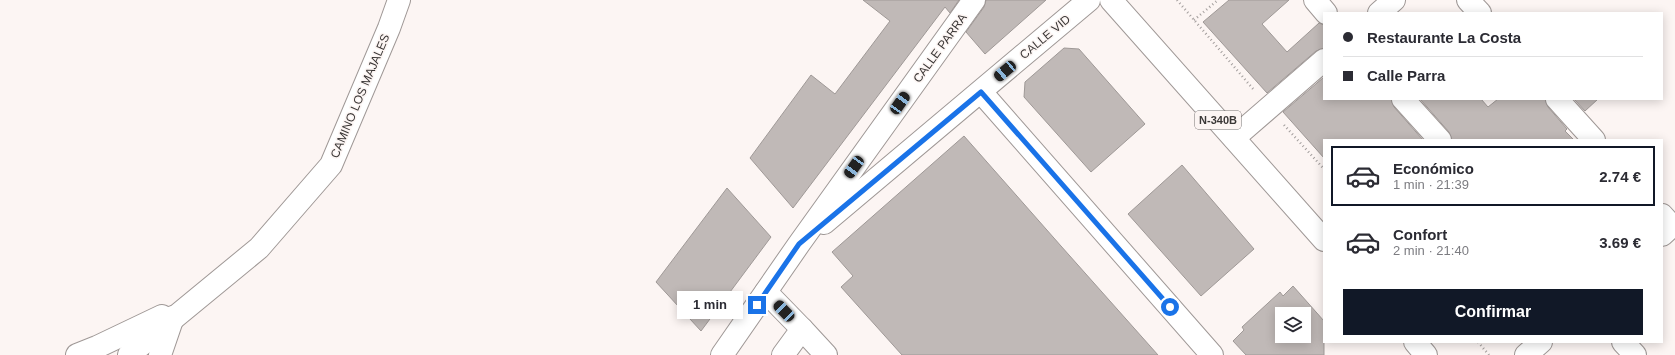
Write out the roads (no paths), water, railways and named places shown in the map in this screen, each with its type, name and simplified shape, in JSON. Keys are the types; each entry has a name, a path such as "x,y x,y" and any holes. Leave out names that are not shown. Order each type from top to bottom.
{"street":[{"name":"CAMINO LOS MAJALES","path":"128,355 259,248 331,165 389,28 399,0"},
{"name":"CALLE PARRA","path":"722,355 799,244 974,0"},
{"name":"CALLE VID","path":"799,244 1089,0"},
{"name":"N-340B","path":"1111,0 1323,239"},
{"path":"1314,0 1325,12"},
{"path":"1380,12 1394,0"},
{"path":"1468,0 1479,12"},
{"path":"1234,138 1323,61"},
{"path":"981,92 1212,355"},
{"path":"1404,100 1439,139"},
{"path":"1558,100 1593,139"},
{"path":"766,292 826,355"},
{"name":"CAMINO LOS MAJALES","path":"77,355 97,348 192,302"},
{"path":"160,355 173,317"},
{"path":"783,355 802,329"},
{"path":"1416,343 1426,355"},
{"path":"1526,355 1540,343"},
{"path":"1624,343 1635,355"}]}
